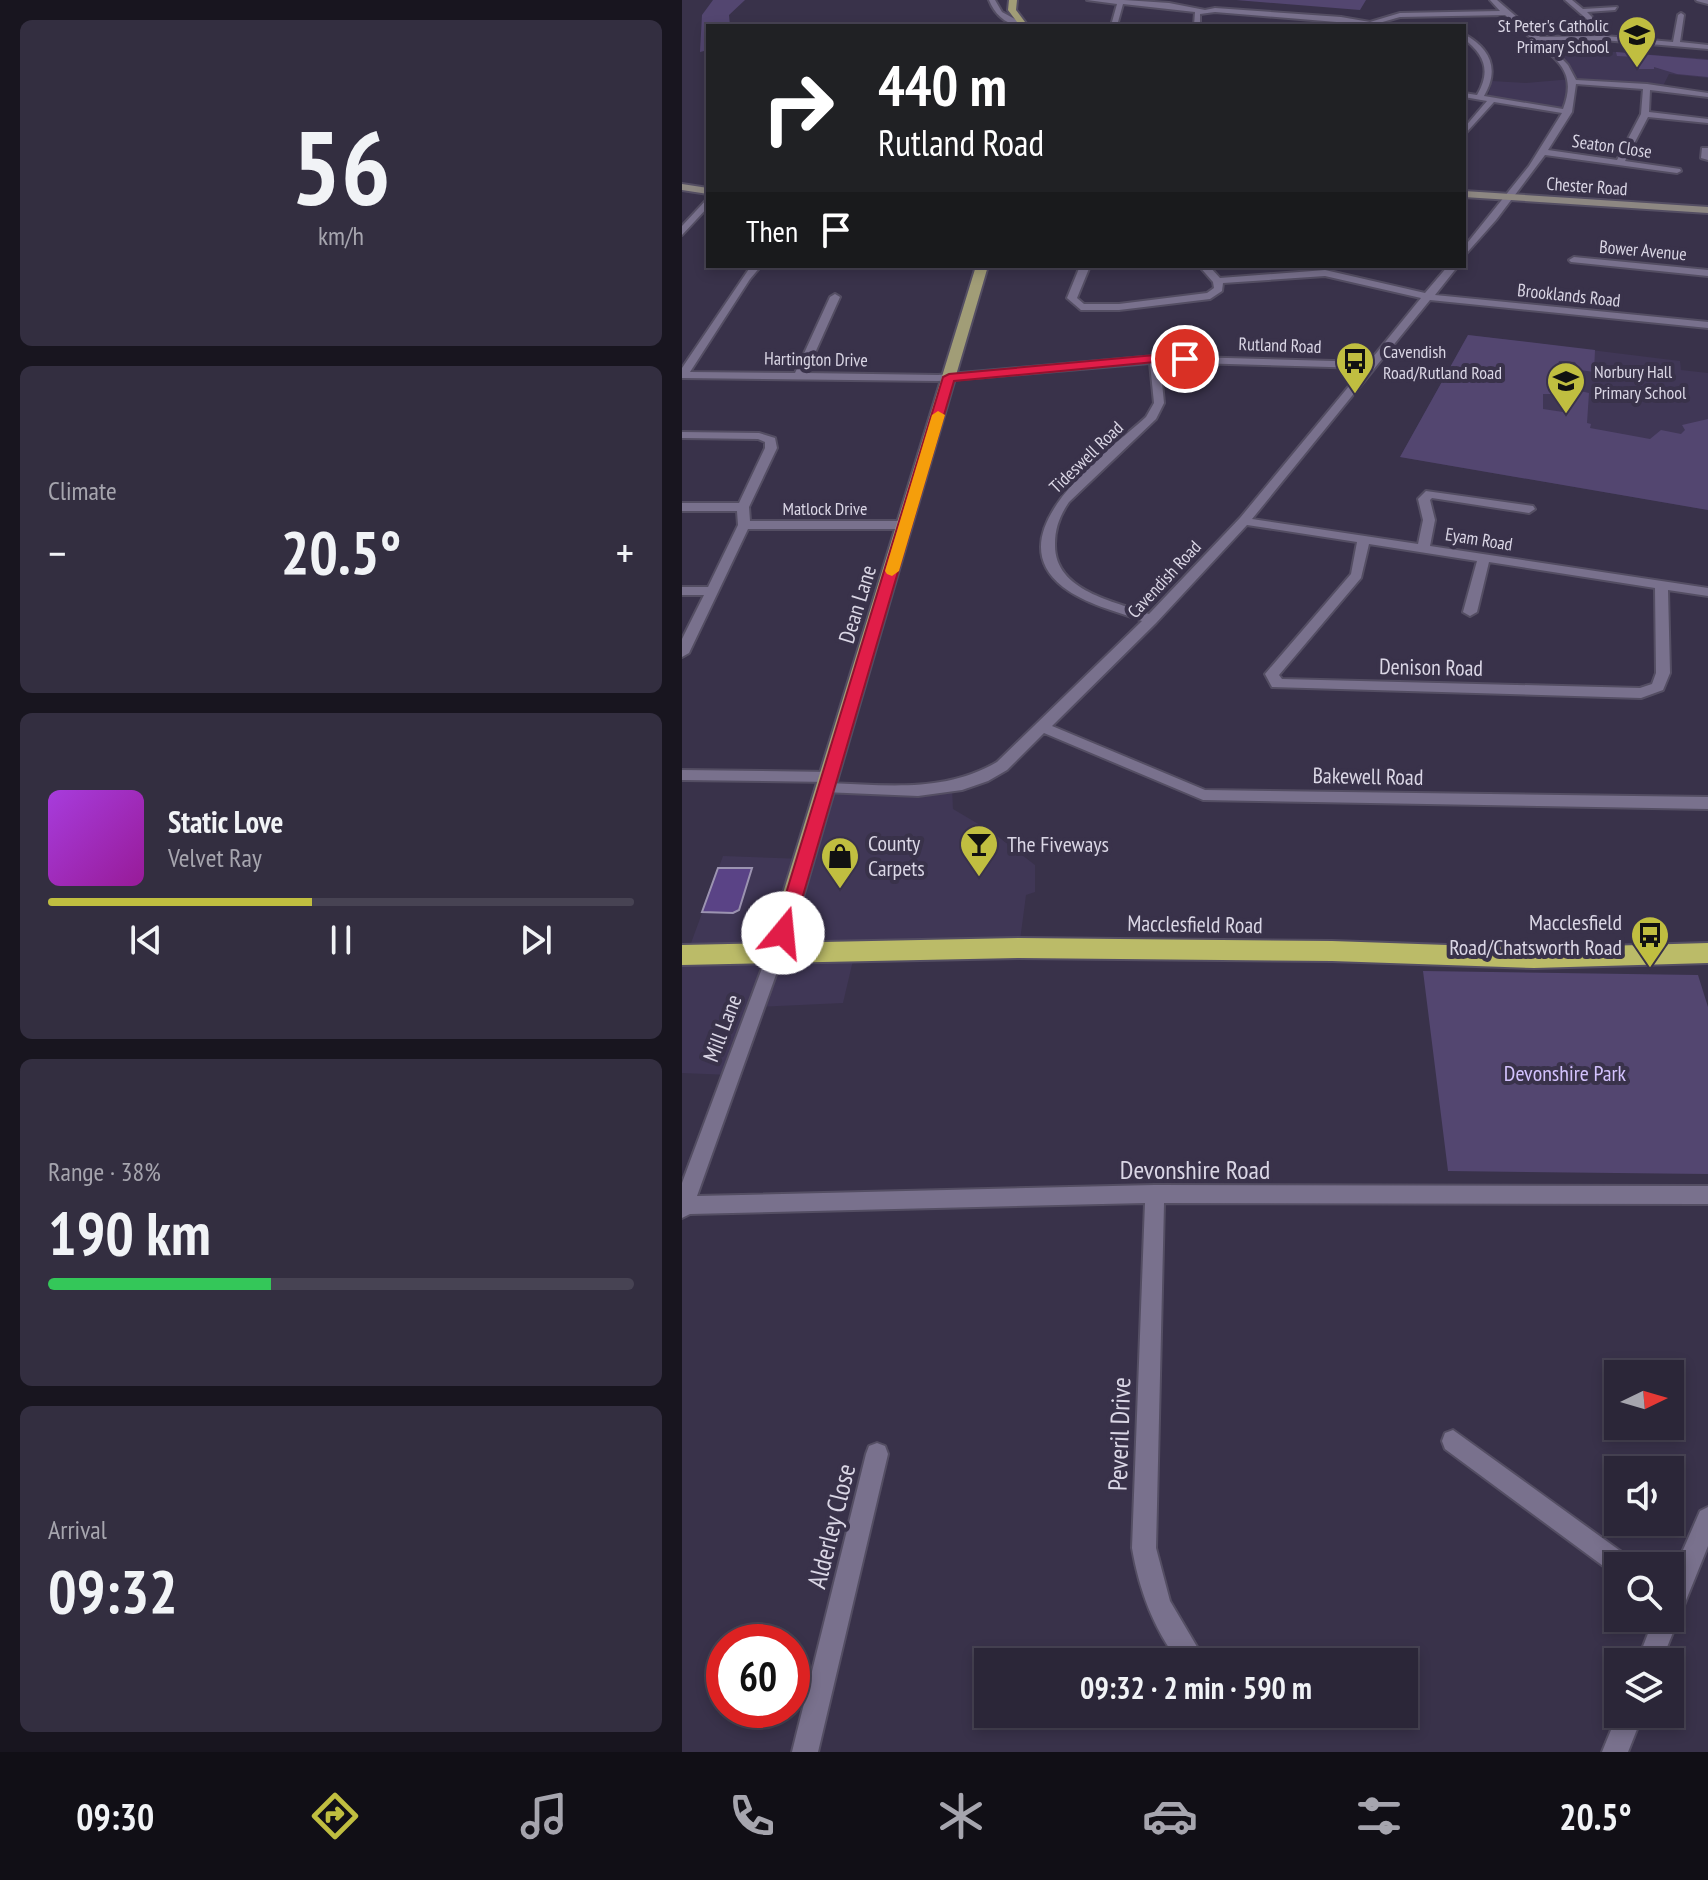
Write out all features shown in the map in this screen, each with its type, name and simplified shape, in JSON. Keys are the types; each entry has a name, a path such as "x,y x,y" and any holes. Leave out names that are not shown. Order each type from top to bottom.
{"highway":[{"name":"Macclesfield Road","path":"682,955 1007,948 1332,951 1534,958 1708,953"}],"main road":[{"path":"1013,0 1012,10 1022,24"},
{"name":"Dean Lane","path":"775,955 981,268"}],"street":[{"path":"992,0 994,7 1005,18 1018,24"},
{"path":"1090,0 1376,24"},
{"path":"1468,243 1510,197 1543,152 1568,112 1574,82 1557,57 1493,0"},
{"path":"1568,0 1592,20 1603,38"},
{"path":"1699,0 1708,2"},
{"path":"1115,22 1121,1"},
{"path":"1580,11 1615,8"},
{"path":"1197,24 1196,14 1203,11"},
{"path":"1373,23 1400,15 1505,13"},
{"path":"1676,43 1681,15"},
{"path":"1446,16 1452,24"},
{"path":"1466,38 1488,59 1490,76 1479,98"},
{"path":"1536,39 1603,38 1708,47"},
{"path":"1574,82 1647,86 1708,95"},
{"path":"1619,164 1645,114 1647,86"},
{"path":"1466,95 1568,112"},
{"path":"1466,127 1492,100"},
{"path":"1645,114 1708,121"},
{"name":"Seaton Close","path":"1543,152 1677,171"},
{"name":"Seaton Close","path":"1675,156 1680,183"},
{"path":"682,187 706,191"},
{"name":"Chester Road","path":"1466,194 1708,210"},
{"path":"682,232 706,203"},
{"name":"Bower Avenue","path":"1574,260 1708,273"},
{"path":"682,375 754,268"},
{"path":"1084,268 1072,298 1081,307 1119,307 1210,296 1219,289 1218,281 1206,268"},
{"name":"Cavendish Road","path":"682,775 935,790 967,785 1002,766 1151,620 1244,521 1451,268"},
{"name":"Brooklands Road","path":"1218,281 1325,273 1428,297 1708,325"},
{"path":"800,374 835,297"},
{"name":"Rutland Road","path":"949,377 1155,359 1371,365"},
{"name":"Tideswell Road","path":"1151,620 1066,584 1055,572 1049,551 1051,525 1064,501 1150,419 1159,403 1155,359"},
{"name":"Hartington Drive","path":"682,375 949,377"},
{"path":"682,435 759,436 771,440 771,448 743,507 744,525 682,653"},
{"path":"1423,549 1429,520 1424,499 1430,494 1529,509"},
{"path":"682,507 743,507"},
{"name":"Eyam Road","path":"1244,521 1708,592"},
{"name":"Matlock Drive","path":"744,525 906,525"},
{"name":"Denison Road","path":"1364,540 1357,575 1272,674 1277,684 1641,693 1658,687 1663,673 1661,585"},
{"path":"1470,612 1484,559"},
{"path":"682,591 712,591"},
{"name":"Bakewell Road","path":"1042,727 1203,795 1708,803"},
{"name":"Mill Lane","path":"683,1207 775,955"},
{"name":"Devonshire Road","path":"683,1207 1155,1194 1708,1195"},
{"name":"Peveril Drive","path":"1155,1194 1144,1548 1148,1579 1161,1612 1183,1648"},
{"path":"1453,1441 1604,1553"},
{"name":"Alderley Close","path":"805,1752 877,1454"},
{"path":"1684,1575 1708,1519"},
{"path":"1615,1752 1624,1728"}],"shaded area":[{"name":"St Peter's Catholic Primary School","path":"1589,50 1708,59 1708,78 1669,74 1662,88 1574,82 1568,112 1488,97 1492,81 1526,83 1572,79 1551,51"},
{"name":"Norbury Hall Primary School","path":"1468,335 1680,361 1681,370 1708,373 1708,510 1400,457"},
{"path":"828,788 952,788 953,809 992,832 1035,865 1035,892 1026,895 1019,948 855,952 843,1003 756,1007 730,1075 682,1073 682,955 687,954 723,856 805,859"}],"green space":[{"path":"713,0 745,0 729,15 730,24 706,24 706,50 700,52 702,15"},
{"path":"1236,0 1366,0 1360,10"},
{"path":"1616,52 1708,60 1708,77 1677,74 1654,67 1639,69 1636,57 1617,56"},
{"name":"Norbury Hall Primary School","path":"1468,335 1595,350 1594,372 1580,370 1575,362 1559,361 1553,394 1543,394 1543,409 1563,412 1572,389 1589,393 1587,423 1591,424 1590,428 1650,439 1661,430 1681,434 1685,430 1682,425 1708,419 1708,510 1400,457"},
{"name":"Devonshire Park","path":"1423,971 1698,975 1708,1007 1708,1174 1448,1171"}],"building":[{"path":"718,868 752,868 739,910 733,913 702,912"}],"slow traffic":[{"path":"892,571 938,415"}],"place":[{"name":"St Peter's Catholic Primary School","path":"1637,69"},
{"name":"Cavendish Road/Rutland Road","path":"1355,395"},
{"name":"Norbury Hall Primary School","path":"1566,415"},
{"name":"The Fiveways","path":"979,878"},
{"name":"County Carpets","path":"840,890"},
{"name":"Macclesfield Road/Chatsworth Road","path":"1650,969"}],"route":[{"path":"783,933 949,377 1185,359"}]}
